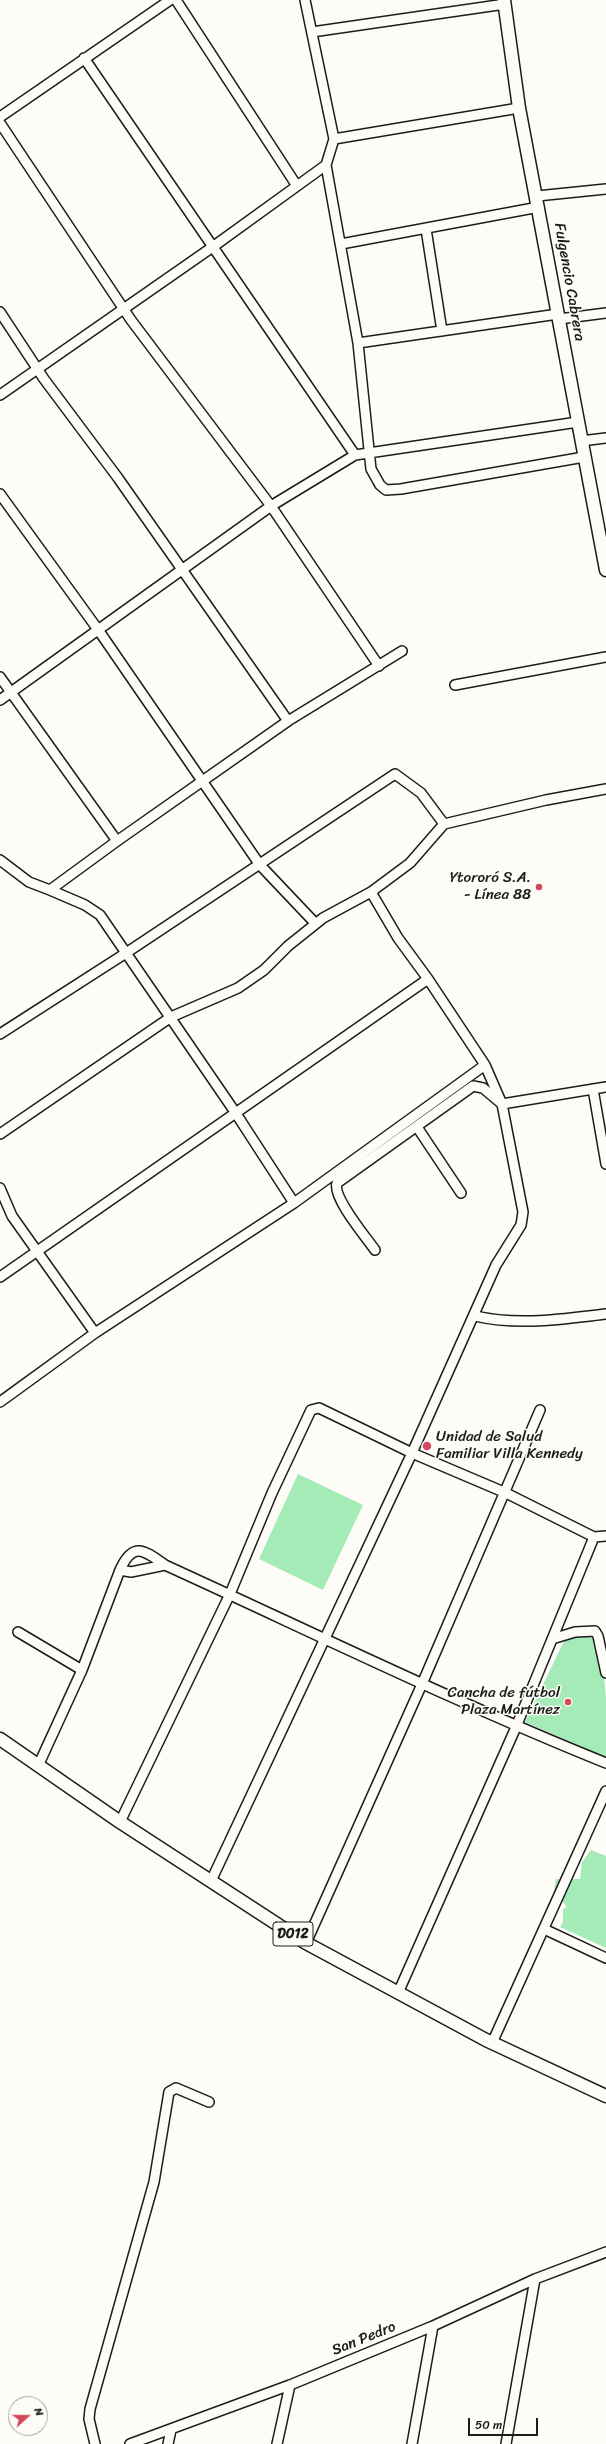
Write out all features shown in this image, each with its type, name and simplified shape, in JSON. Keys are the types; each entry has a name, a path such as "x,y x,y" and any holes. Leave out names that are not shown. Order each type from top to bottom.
{"main road":[{"name":"Fulgencio Cabrera","path":"505,2 519,108 538,202 558,317 606,570"},
{"name":"D012","path":"0,1739 120,1822 306,1943 492,2043 606,2096"}],"street":[{"path":"0,116 170,0"},
{"path":"176,0 297,186"},
{"path":"305,0 334,139 326,165 358,343 371,469 380,484 386,490 392,490 584,457"},
{"path":"312,32 505,2"},
{"path":"84,58 214,246 355,456"},
{"path":"334,139 519,108"},
{"path":"0,123 123,309 271,506 379,666"},
{"path":"0,395 214,246 326,165"},
{"path":"341,244 426,228 538,202 606,189"},
{"path":"426,228 442,331"},
{"path":"0,312 38,369 288,721"},
{"path":"358,343 442,331 558,317 606,313"},
{"path":"0,700 271,506 355,456 578,422"},
{"path":"582,441 606,438"},
{"path":"0,494 99,630 204,780 260,865 315,923"},
{"path":"50,890 288,721 402,651"},
{"path":"455,685 606,657"},
{"path":"0,677 117,841"},
{"path":"0,1034 260,865 395,774 421,793 444,824"},
{"path":"0,1134 171,1017 238,988 264,970 315,923 371,892 410,863 444,824 546,800 606,789"},
{"path":"0,860 29,882 85,905 100,915 235,1112 294,1203"},
{"path":"211,1881 412,1453 475,1316 496,1265 518,1231 523,1212 502,1104 485,1065 428,979 398,938 371,892"},
{"path":"0,1277 428,979"},
{"path":"0,1402 95,1333 294,1203 485,1065"},
{"path":"375,1250 342,1203 336,1185 365,1162 475,1085 483,1088 502,1104 606,1088"},
{"path":"593,1090 606,1164"},
{"path":"417,1127 461,1193"},
{"path":"0,1188 12,1216 95,1333"},
{"path":"475,1316 496,1321 542,1322 606,1314"},
{"path":"120,1822 230,1594 272,1493 311,1410 319,1408 412,1453 506,1493 594,1537 606,1536"},
{"path":"306,1943 506,1493 540,1410"},
{"path":"398,1993 516,1727 594,1537"},
{"path":"38,1766 82,1670 120,1570 126,1558 138,1550 146,1551 165,1565 516,1727 606,1763"},
{"path":"120,1570 131,1572 165,1565"},
{"path":"18,1632 82,1670"},
{"path":"552,1639 575,1632 595,1632 598,1636 606,1673"},
{"path":"492,2043 606,1791"},
{"path":"544,1929 606,1958"},
{"path":"95,2444 89,2419 90,2409 149,2202 169,2092 176,2088 209,2102"},
{"name":"San Pedro","path":"130,2444 290,2385 433,2326 535,2279 606,2252"},
{"path":"506,2444 535,2279"},
{"path":"412,2444 433,2326"},
{"path":"277,2444 290,2385"},
{"path":"168,2444 171,2430"}],"green space":[{"path":"298,1474 363,1505 323,1590 259,1559"},
{"path":"578,1635 593,1637 604,1677 606,1698 606,1757 525,1722 565,1639"},
{"path":"591,1850 606,1856 606,1948 560,1927 563,1922 563,1909 567,1907 554,1892 556,1879 580,1879 582,1862"}],"place":[{"name":"Ytororó S.A. - Línea 88","path":"539,887"},
{"name":"Unidad de Salud Familiar Villa Kennedy","path":"427,1446"},
{"name":"Cancha de fútbol Plaza Martínez","path":"568,1702"}]}
